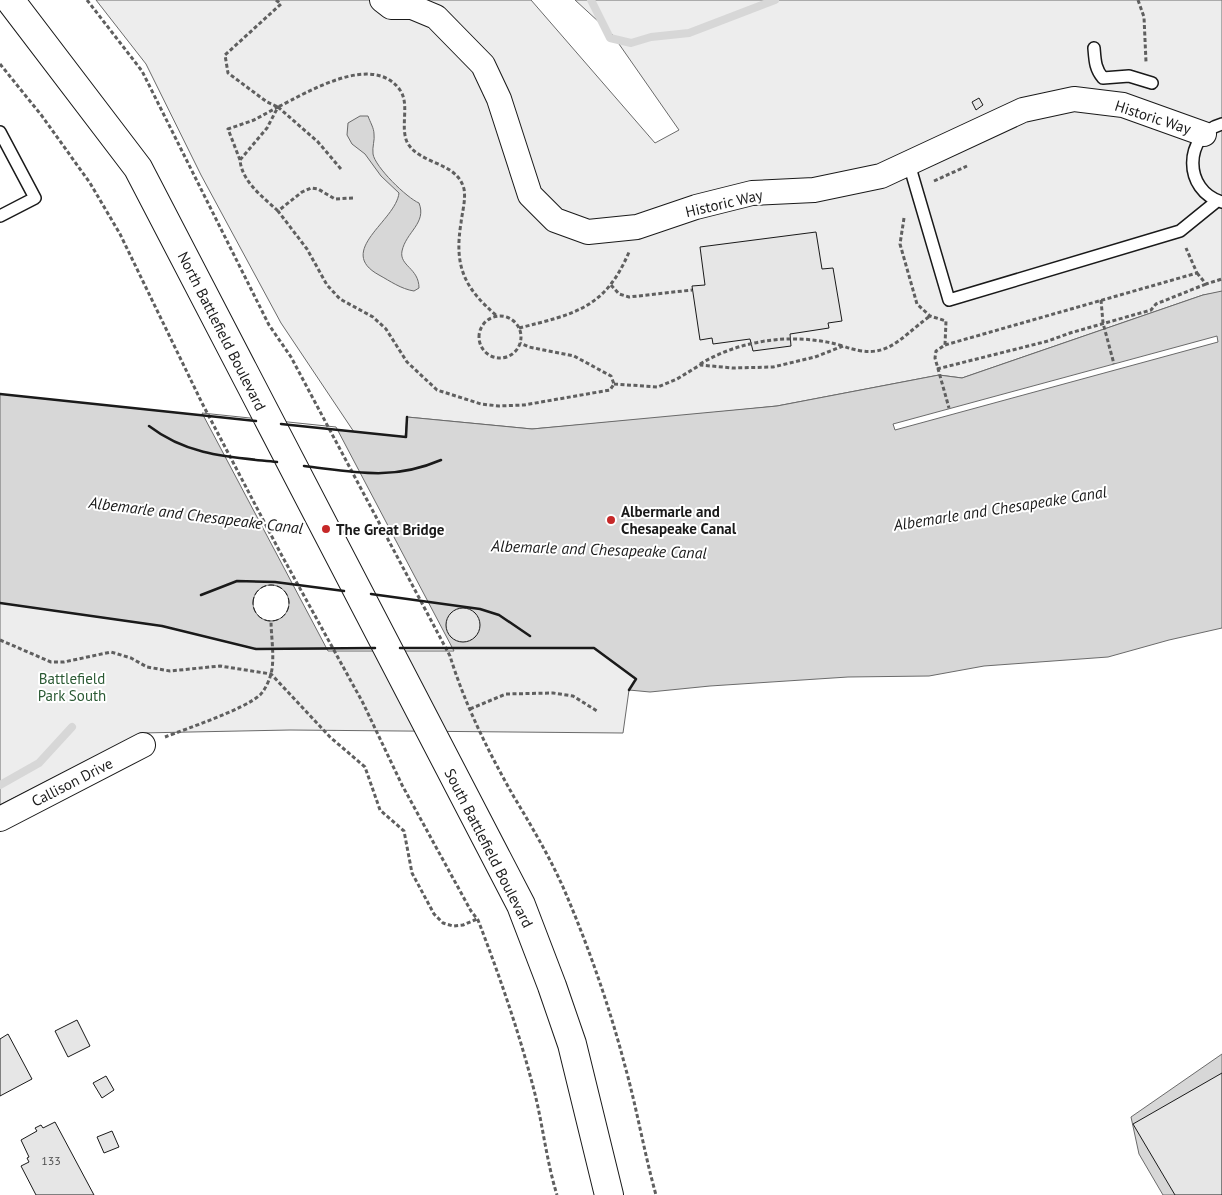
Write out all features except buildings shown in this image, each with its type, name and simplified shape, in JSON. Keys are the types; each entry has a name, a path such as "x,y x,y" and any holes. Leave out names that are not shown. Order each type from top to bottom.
{"main road":[{"name":"North Battlefield Boulevard","path":"10,0 138,168 404,681"},
{"name":"South Battlefield Boulevard","path":"404,681 521,905 572,1044 609,1195"}],"street":[{"name":"Historic Way","path":"382,0 391,7 412,7 436,17 484,65 499,99 515,154 530,195 555,220 588,232 637,227 696,207 752,193 824,188 881,176 1023,110 1074,99 1124,105 1213,129"},
{"name":"Callison Drive","path":"0,819 143,745"}],"lane":[{"path":"1094,48 1095,64 1098,73 1103,78 1129,76 1152,83"},
{"path":"909,164 949,300 1180,231 1219,201 1206,195 1198,186 1193,173 1192,159 1195,148 1213,129"},
{"path":"0,132 35,198 0,216"}],"path":[{"path":"87,0 142,71 269,325 291,357 450,656 460,690 514,796 536,831 580,928 626,1066 656,1195"},
{"path":"276,0 280,4 225,55 228,73 267,102 278,107 318,142 341,168"},
{"path":"1138,0 1144,17 1146,68 1152,83"},
{"path":"0,64 42,116 100,200 120,234 202,403 281,554 363,703 402,785 470,911 477,919 503,984 505,999 522,1047 558,1195"},
{"path":"497,316 485,323 481,329 480,342 487,354 493,357 506,357 513,354 520,343 519,328 510,319 497,316 477,299 458,260 458,241 464,190 455,174 436,162 426,159 408,144 404,134 404,104 400,90 387,79 366,73 333,80 254,120 228,129 240,160 241,168 250,182 278,211 307,249 327,285 340,299 373,317 386,329 407,362 437,390 481,404 499,406 524,405 610,390 614,384"},
{"path":"240,160 267,128 278,107"},
{"path":"278,211 302,192 311,188 318,189 335,200 352,198"},
{"path":"905,211 900,244 917,304 930,316 946,320 945,345"},
{"path":"1180,231 1197,273 1206,284"},
{"path":"519,328 571,315 590,303 611,285 619,275 632,244"},
{"path":"949,408 937,369 936,351 945,345 1197,273"},
{"path":"937,369 1048,342 1151,310 1156,304 1222,279"},
{"path":"611,285 620,294 629,297 692,290"},
{"path":"1101,300 1103,324 1114,364"},
{"path":"614,384 658,387 677,379 722,351 777,340 808,338 861,352 879,352 894,345 930,316"},
{"path":"520,343 529,348 574,356 611,376 614,384"},
{"path":"700,365 733,368 773,367 815,357 844,346"},
{"path":"143,745 211,719 253,699 262,692 271,674 271,620"},
{"path":"0,640 51,662 64,662 111,652 131,658 146,667 170,671 220,666 271,674 330,737 366,767 380,810 404,831 412,873 434,914 443,923 453,926 463,925 477,919"},
{"path":"470,709 506,694 553,693 573,696 597,711"}],"shaded area":[{"path":"96,0 531,0 655,143 679,130 612,34 575,0 1222,0 1222,292 1203,295 962,378 939,375 777,406 671,417 532,429 407,417 406,437 354,432 281,323 201,175 146,64"},
{"name":"Battlefield Park South","path":"0,603 162,626 256,649 594,648 636,679 629,690 623,733 290,730 141,733 0,805"}],"water":[{"path":"360,116 368,116 373,127 373,154 379,166 400,189 419,203 421,210 418,222 407,238 402,251 403,260 413,271 418,281 419,288 414,291 400,287 379,275 367,266 363,256 365,246 395,204 399,193 381,176 365,154 352,144 347,135 348,123"},
{"name":"Albermarle and Chesapeake Canal","path":"1222,291 1222,628 1108,657 984,666 929,676 848,677 650,692 629,690 636,679 594,648 256,649 162,626 0,603 0,394 405,437 407,417 532,429 777,406 939,375 962,378 1203,295"},
{"path":"1222,1054 1222,1195 1163,1195 1139,1154 1131,1117"}],"pier":[{"path":"1217,336 1218,342 895,430 893,424"},
{"name":"The Great Bridge","path":"202,413 336,427 454,651 328,651"},
{"path":"271,585 278,586 284,590 288,596 288,610 284,616 278,620 271,621 264,620 258,616 254,610 253,603 254,596 258,590 264,586"}],"waterway":[{"path":"591,0 610,38 631,43 651,37 689,33 775,0"},
{"path":"0,785 39,763 72,727"}],"fence":[{"path":"271,585 278,586 284,590 288,596 289,603 288,610 284,616 278,620 271,621 264,620 258,616 254,610 253,603 254,596 258,590 264,586 271,585"}],"wall":[{"path":"0,394 256,421"},
{"path":"281,424 406,437 407,417"},
{"path":"149,426 179,444 194,449 226,456 277,462"},
{"path":"304,466 357,472 390,473 423,467 441,460"},
{"path":"201,595 237,581 275,582 344,591"},
{"path":"371,594 480,609 499,615 530,636"},
{"path":"0,603 162,626 256,649 375,648"},
{"path":"400,648 594,648 636,679 629,690"}],"place":[{"name":"Albermarle and Chesapeake Canal","path":"611,520"},
{"name":"The Great Bridge","path":"326,529"}],"water label":[{"name":"Albemarle and Chesapeake Canal","path":"1000,508"},
{"name":"Albemarle and Chesapeake Canal","path":"196,515"},
{"name":"Albemarle and Chesapeake Canal","path":"599,549"}]}
